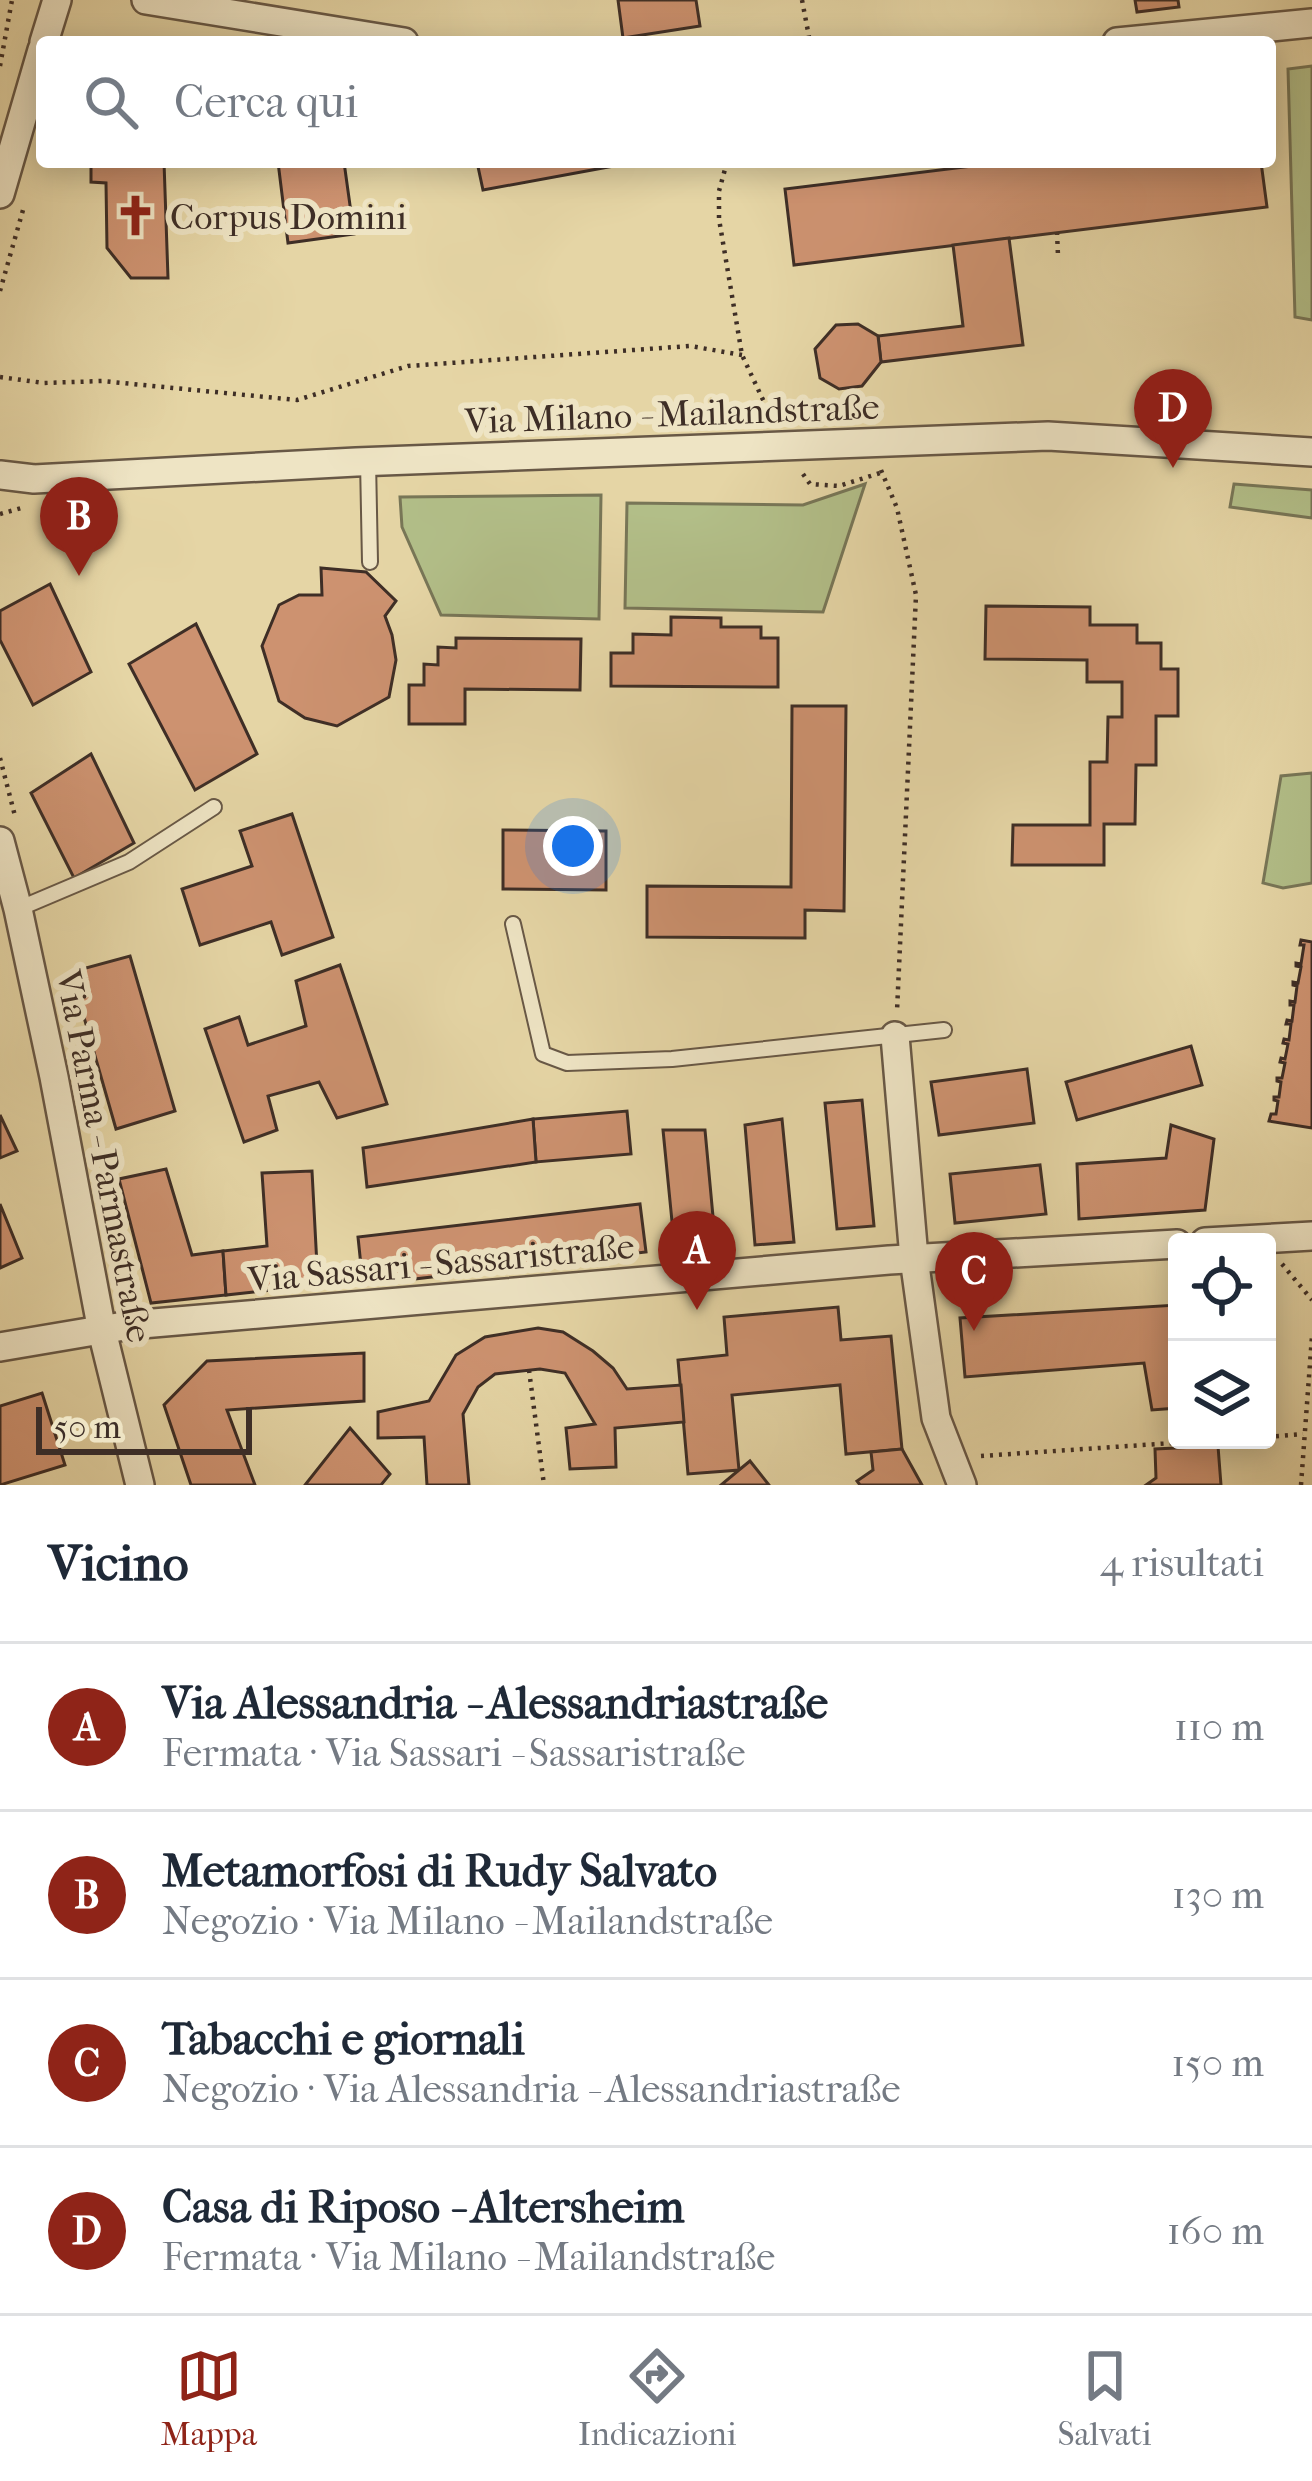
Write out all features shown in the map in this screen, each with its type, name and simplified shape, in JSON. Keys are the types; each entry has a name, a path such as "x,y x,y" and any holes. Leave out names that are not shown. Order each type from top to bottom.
{"street":[{"path":"46,36 56,0"},
{"path":"146,0 367,36"},
{"path":"1179,36 1312,23"},
{"path":"12,200 36,81"},
{"name":"Via Milano - Mailandstraße","path":"0,476 34,479 368,461 1048,436 1312,452"},
{"name":"Via Milano - Mailandstraße","path":"0,494 34,479"},
{"name":"Via Parma - Parmastraße","path":"0,841 54,1077 102,1331 140,1485"},
{"path":"896,1036 914,1258 936,1418 962,1485"},
{"path":"1276,1238 1312,1236"},
{"name":"Via Sassari - Sassaristraße","path":"0,1347 130,1324 914,1258 1168,1244"}],"lane":[{"path":"368,461 370,562"},
{"path":"18,909 129,862 214,807"},
{"path":"513,924 543,1054 567,1063 672,1059 944,1030"}],"path":[{"path":"0,66 12,0"},
{"path":"802,0 809,36"},
{"path":"726,168 719,191 719,219 742,355 784,445"},
{"path":"0,291 12,200"},
{"path":"1057,232 1058,256"},
{"path":"0,377 44,383 102,381 297,400 408,366 691,346 742,355"},
{"path":"871,442 897,508 916,595 896,1036"},
{"path":"1282,1264 1312,1300"},
{"path":"1301,1485 1312,1336"},
{"path":"529,1370 544,1485"},
{"path":"1276,1436 1305,1434"},
{"path":"952,1458 1168,1443"}],"green space":[{"path":"1312,66 1312,320 1295,317 1288,69"},
{"path":"865,484 823,612 625,608 627,503 803,505"},
{"path":"1234,484 1312,490 1312,518 1230,507"},
{"path":"601,495 599,619 441,615 402,527 400,497"},
{"path":"1312,773 1312,883 1283,888 1263,883 1281,776"}],"building":[{"path":"618,0 696,0 700,26 623,36"},
{"path":"1135,0 1178,0 1179,7 1137,12"},
{"name":"Corpus Domini","path":"91,168 164,168 168,278 131,278 107,248 106,183 91,182"},
{"path":"279,168 345,168 354,234 288,243"},
{"path":"478,168 603,168 483,190"},
{"path":"956,168 1262,168 1267,207 794,265 785,189"},
{"path":"1009,238 1023,345 881,362 878,336 963,326 953,245"},
{"path":"858,324 878,336 881,362 862,386 839,389 820,378 815,349 836,325"},
{"path":"321,568 366,572 396,601 385,616 396,660 389,697 337,726 305,718 279,701 262,646 279,605 299,595 322,595"},
{"path":"50,584 91,672 33,705 0,640 0,611"},
{"path":"986,606 1090,607 1090,625 1137,625 1137,643 1161,643 1161,669 1178,669 1178,716 1156,716 1156,765 1136,765 1135,824 1104,824 1104,865 1012,865 1013,825 1090,825 1090,762 1107,762 1108,717 1122,717 1122,682 1087,682 1087,660 985,659"},
{"path":"671,617 721,618 721,627 761,627 761,638 778,638 778,687 611,686 611,653 633,653 633,634 671,635"},
{"path":"196,624 257,754 195,790 129,664"},
{"path":"456,638 581,639 580,690 465,689 465,724 409,724 409,685 424,685 424,664 438,665 438,647 456,648"},
{"path":"792,706 846,706 844,911 805,910 805,938 647,937 647,886 791,887"},
{"path":"91,754 134,843 74,878 31,793"},
{"path":"292,814 333,937 282,955 271,922 200,945 182,889 252,866 240,831"},
{"path":"503,830 606,831 606,890 503,889"},
{"path":"1301,940 1312,942 1312,1128 1269,1121 1276,1114 1274,1097 1279,1097 1277,1078 1282,1078 1285,1063 1280,1062 1288,1044 1284,1039 1289,1040 1291,1024 1286,1024 1292,1021 1290,1001 1295,1002 1293,982 1298,983"},
{"path":"130,956 175,1111 116,1129 71,972"},
{"path":"340,965 387,1104 337,1118 319,1082 268,1096 277,1130 244,1142 205,1029 239,1017 248,1045 306,1026 296,981"},
{"path":"1191,1046 1202,1085 1077,1120 1066,1082"},
{"path":"1027,1069 1034,1123 939,1135 931,1082"},
{"path":"862,1100 874,1226 837,1229 825,1103"},
{"path":"627,1111 631,1154 536,1162 533,1119"},
{"path":"0,1115 17,1151 0,1158"},
{"path":"533,1119 536,1162 367,1187 363,1148"},
{"path":"782,1119 794,1242 755,1245 745,1125"},
{"path":"1171,1125 1214,1139 1205,1210 1079,1219 1077,1164 1166,1158"},
{"path":"663,1130 705,1130 716,1249 675,1252"},
{"path":"1040,1165 1046,1214 955,1223 950,1174"},
{"path":"166,1169 192,1255 223,1251 226,1295 151,1303 119,1179"},
{"path":"312,1171 318,1285 226,1295 223,1251 267,1246 262,1173"},
{"path":"0,1204 22,1258 0,1268"},
{"path":"640,1204 646,1252 363,1285 358,1237"},
{"path":"1168,1306 1168,1409 1152,1410 1144,1363 965,1377 960,1318"},
{"path":"838,1307 841,1340 891,1336 902,1449 846,1454 840,1385 732,1395 739,1470 688,1474 678,1360 727,1355 724,1317"},
{"path":"538,1328 563,1332 593,1351 627,1389 681,1385 684,1422 615,1428 616,1467 570,1469 566,1428 595,1424 565,1373 540,1369 495,1374 478,1387 463,1414 469,1485 427,1485 424,1437 378,1438 378,1412 429,1401 456,1355 485,1337"},
{"path":"364,1353 364,1401 227,1410 255,1485 191,1485 164,1405 207,1361"},
{"path":"42,1393 65,1465 0,1485 0,1406"},
{"path":"350,1428 390,1474 381,1485 305,1485"},
{"path":"902,1449 922,1485 860,1485 857,1481 873,1470 871,1452"},
{"path":"1155,1449 1218,1449 1221,1485 1146,1485 1156,1478"},
{"path":"750,1461 769,1485 721,1485 739,1470"}],"place":[{"name":"Corpus Domini","path":"136,216"},
{"name":"Casa di Riposo - Altersheim","path":"1173,468"},
{"name":"Metamorfosi di Rudy Salvato","path":"79,576"},
{"name":"Via Alessandria - Alessandriastraße","path":"697,1310"},
{"name":"Tabacchi e giornali","path":"974,1331"}]}
